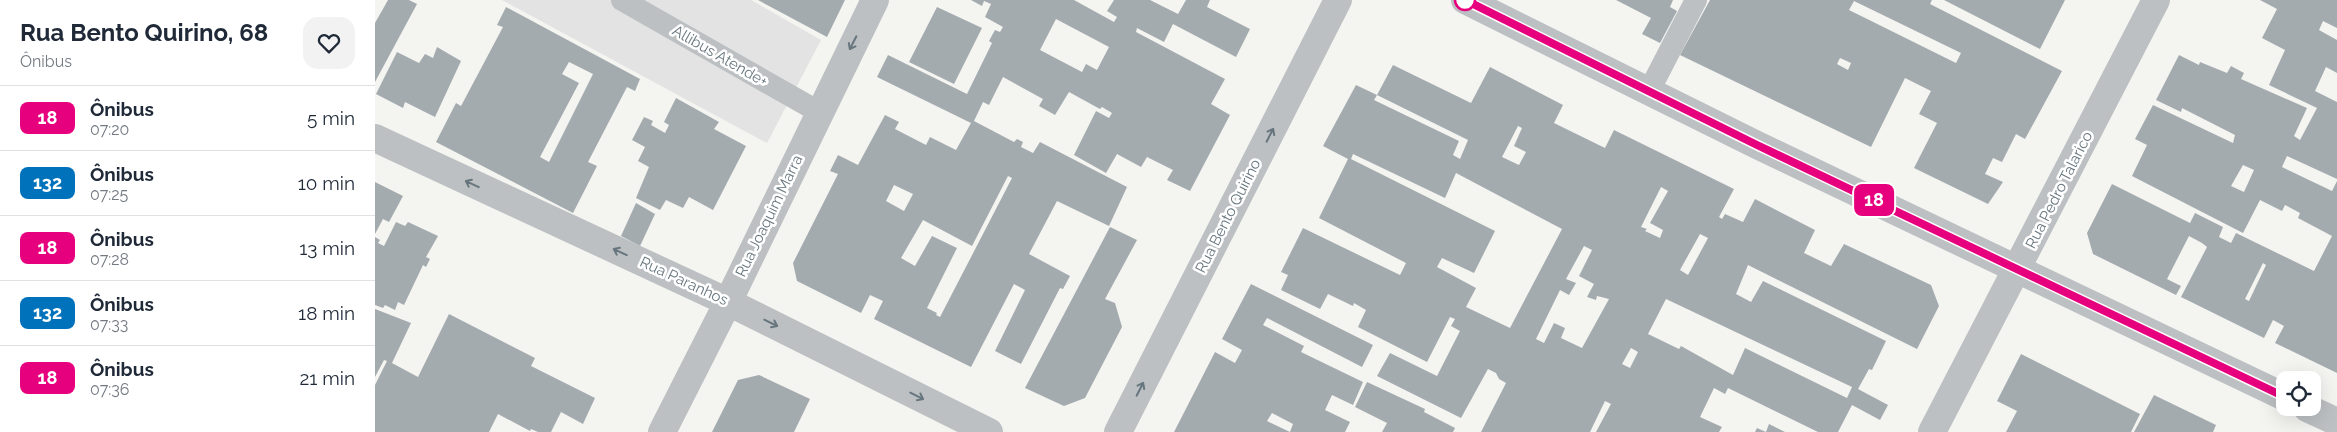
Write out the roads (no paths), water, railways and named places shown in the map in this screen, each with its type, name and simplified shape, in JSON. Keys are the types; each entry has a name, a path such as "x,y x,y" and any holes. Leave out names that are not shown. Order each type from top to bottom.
{"street":[{"name":"Rua Joaquim Marra","path":"663,432 875,0"},
{"name":"Rua Bento Quirino","path":"1118,432 1338,0"},
{"path":"1465,0 1757,145 2019,268 2276,393"},
{"name":"Rua Pedro Talarico","path":"1932,432 2019,268 2156,0"},
{"name":"Rua Paranhos","path":"375,138 728,302 989,432"},
{"path":"2321,415 2337,422"}],"lane":[{"name":"Allibus Atende+","path":"622,0 819,112"},
{"path":"1649,90 1696,0"}]}
